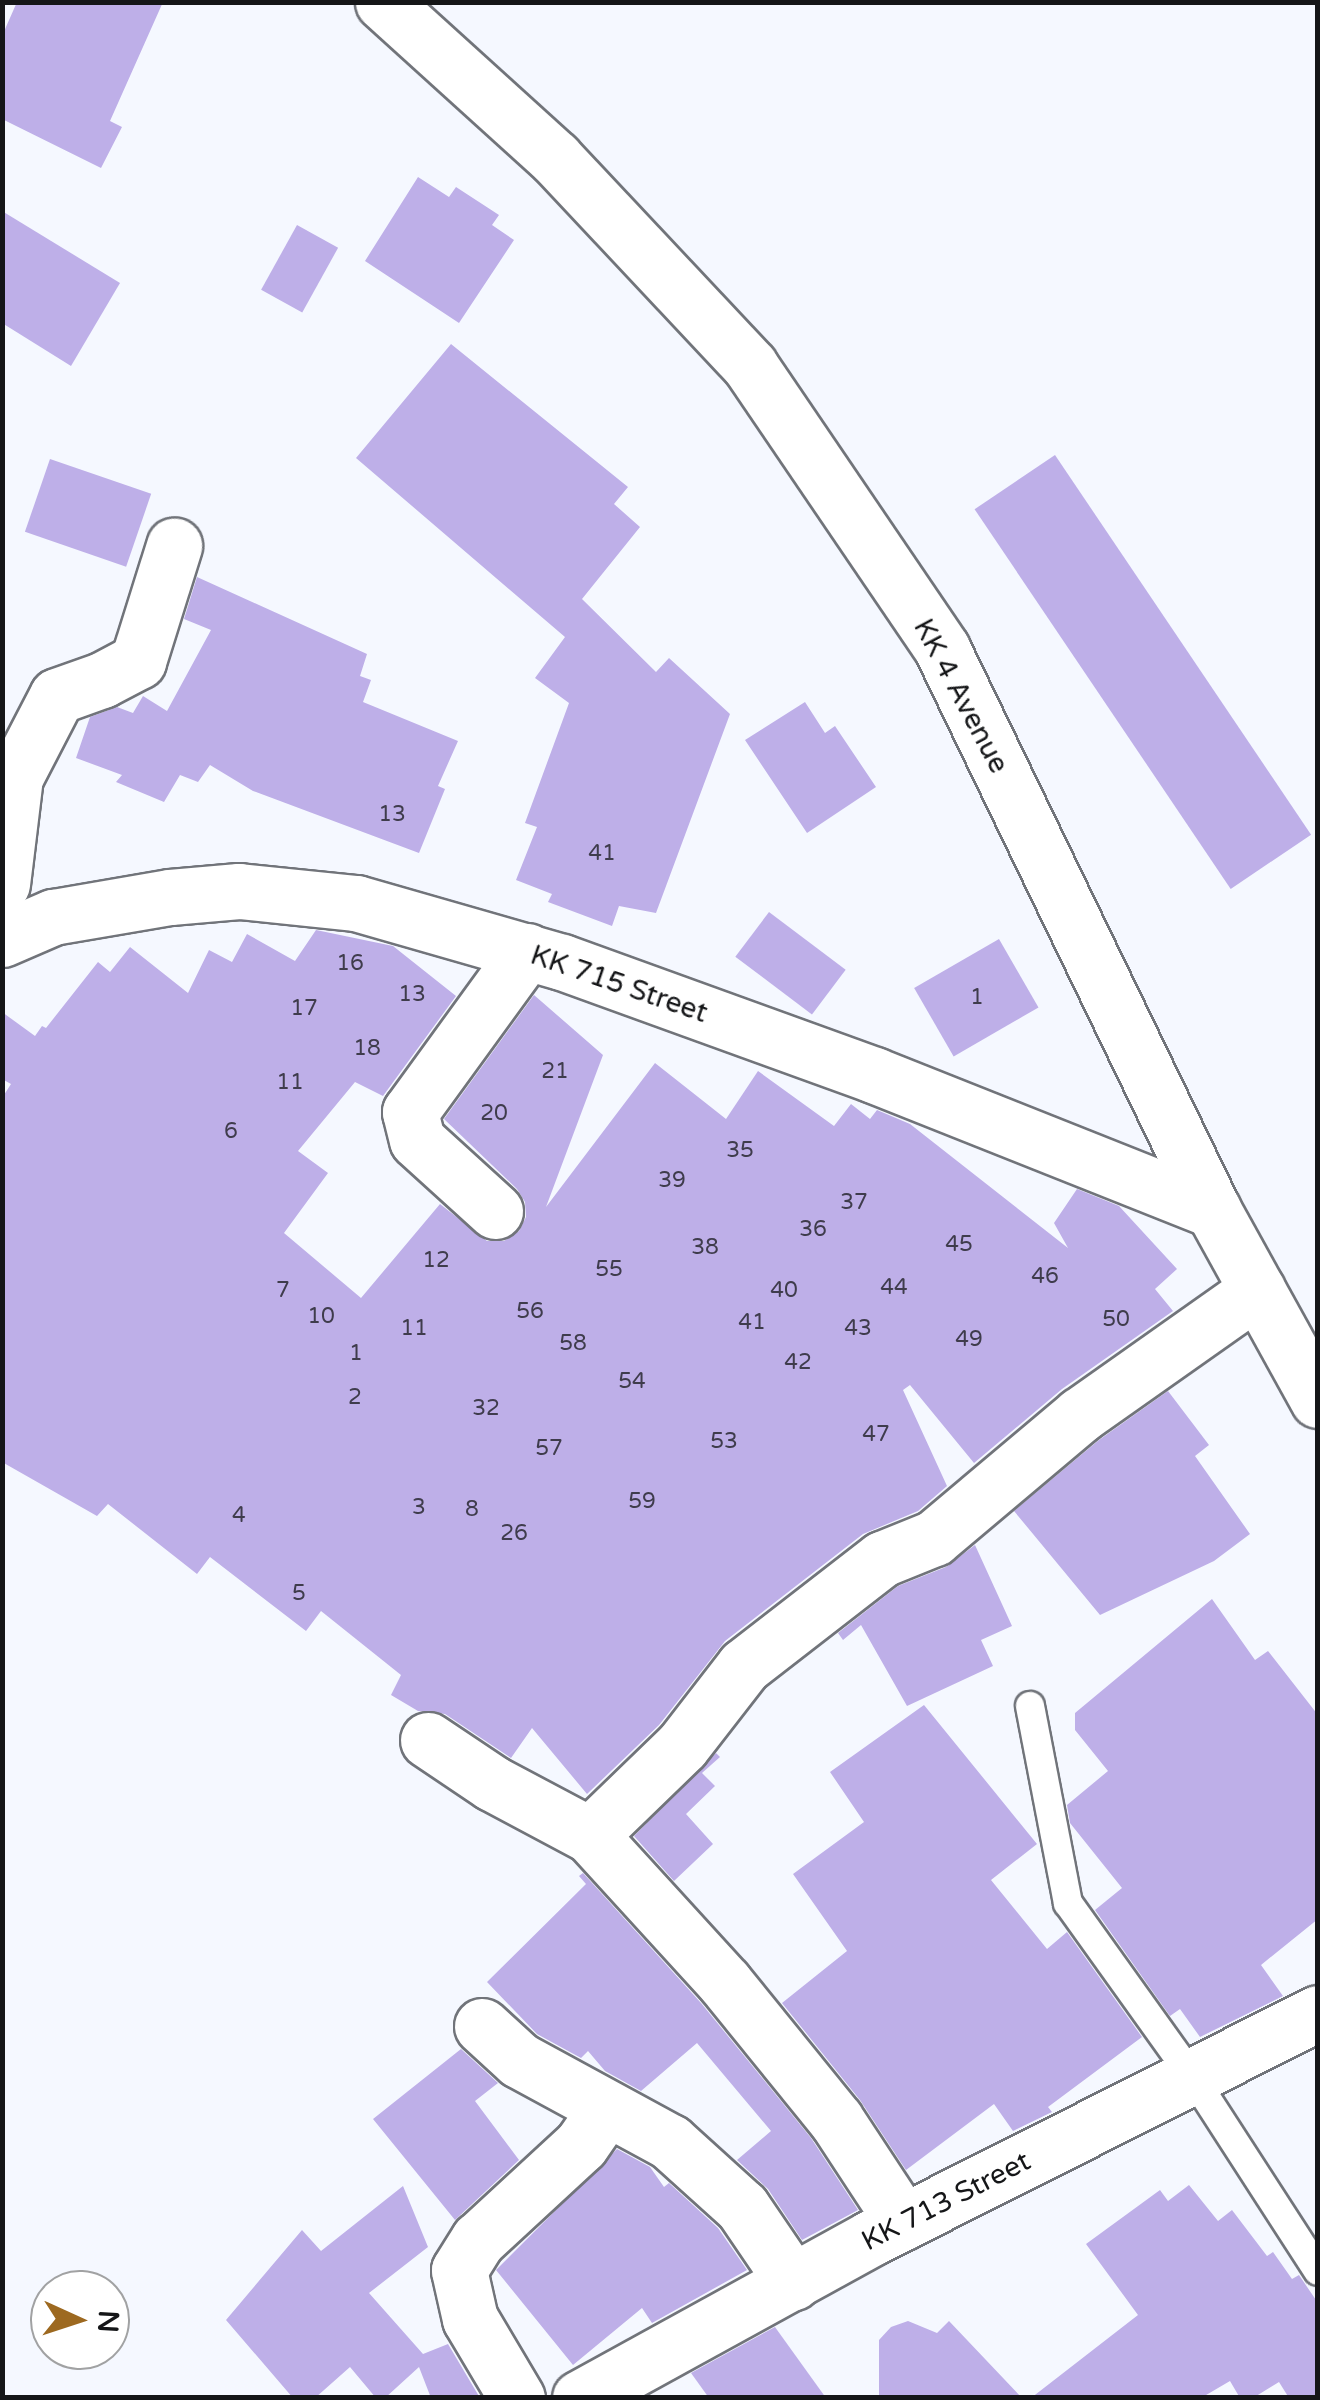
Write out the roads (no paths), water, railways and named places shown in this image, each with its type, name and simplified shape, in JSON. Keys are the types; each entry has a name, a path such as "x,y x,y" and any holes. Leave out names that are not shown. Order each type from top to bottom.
{"street":[{"name":"KK 4 Avenue","path":"383,2 555,158 750,366 942,649 1213,1210 1318,1400"},
{"path":"2,884 15,776 57,696 138,661 174,546"},
{"name":"KK 715 Street","path":"2,939 53,917 170,897 239,891 356,903 527,951 874,1075 1213,1210"},
{"path":"495,1211 417,1140 410,1112 527,951"},
{"path":"590,1835 682,1746 744,1666 882,1559 934,1538 1080,1415 1257,1290"},
{"path":"428,1740 492,1783 590,1835 725,1983 811,2089 902,2222"},
{"name":"KK 713 Street","path":"580,2398 902,2222 1318,2012"},
{"path":"482,2026 519,2060 670,2142 742,2207 793,2282"},
{"path":"517,2398 470,2319 459,2270 478,2240 581,2144 606,2108"}],"lane":[{"path":"1030,1706 1068,1903 1192,2076 1318,2271"}]}
